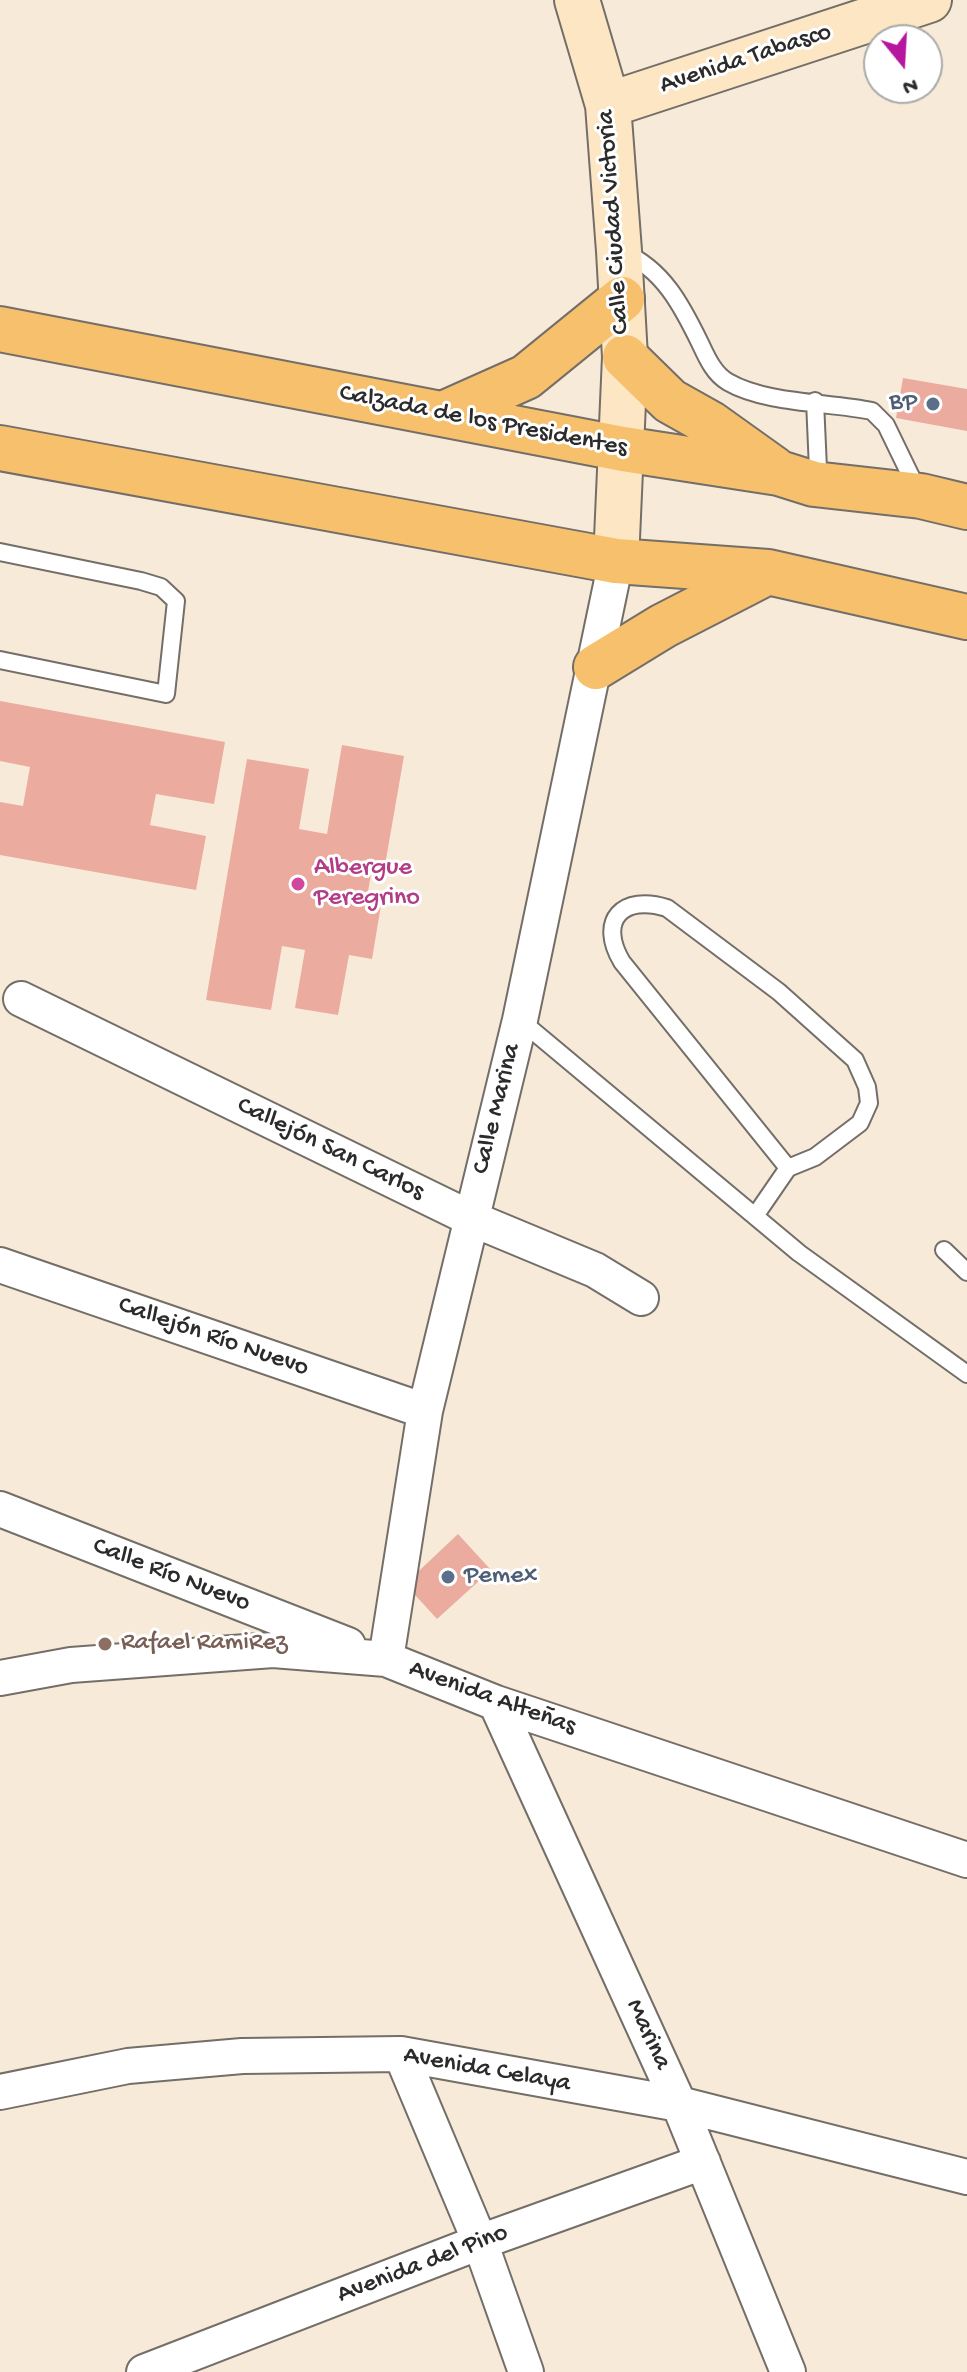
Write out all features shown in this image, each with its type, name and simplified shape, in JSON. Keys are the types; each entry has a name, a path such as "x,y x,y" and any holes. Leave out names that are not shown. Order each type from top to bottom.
{"highway":[{"path":"443,414 526,377 622,299"},
{"name":"Calzada de los Presidentes","path":"0,329 623,449 797,479 921,496 967,507"},
{"path":"625,357 670,401 797,479"},
{"path":"0,448 616,561 768,572 967,617"},
{"path":"596,667 663,626 697,612 768,572"}],"street":[{"name":"Calle Ciudad Victoria","path":"577,0 608,105 619,251 625,357 616,561"},
{"name":"Avenida Tabasco","path":"608,105 929,0"},
{"name":"Calle Marina","path":"386,1659 425,1411 520,1020 616,561"},
{"name":"Callejón San Carlos","path":"21,999 470,1218 595,1270 641,1298"},
{"name":"Callejón Río Nuevo","path":"0,1265 425,1411"},
{"name":"Calle Río Nuevo","path":"0,1509 386,1659"},
{"name":"Avenida Alteñas","path":"0,1678 71,1665 273,1650 386,1659 496,1703 967,1860"},
{"name":"Marina","path":"496,1703 679,2104 788,2372"},
{"name":"Avenida Celaya","path":"0,2092 128,2066 242,2056 401,2054 679,2104 967,2177"},
{"path":"401,2054 480,2242 526,2372"},
{"name":"Avenida del Pino","path":"144,2372 480,2242 703,2162"}],"lane":[{"path":"619,251 644,261 668,286 712,368 727,382 756,393 872,411 881,417 921,496"},
{"path":"797,479 818,469 815,401"},
{"path":"0,552 141,581 161,587 176,601 166,694 0,660"},
{"path":"755,1216 788,1168 815,1157 860,1123 869,1103 867,1087 855,1060 779,992 667,908 650,902 631,905 620,911 613,920 611,932 613,948 622,962 788,1168"},
{"path":"520,1020 799,1253 967,1374"},
{"path":"944,1250 967,1272"}],"building":[{"name":"BP","path":"903,378 967,389 967,431 896,418"},
{"path":"0,701 225,742 214,804 156,794 150,825 206,836 196,890 0,855 0,802 23,806 30,767 0,761"},
{"name":"Albergue Peregrino","path":"342,745 404,756 385,865 373,863 366,903 381,905 372,959 349,955 338,1015 295,1008 305,950 282,946 271,1010 206,1000 247,759 309,769 299,829 327,834"},
{"name":"Pemex","path":"458,1534 491,1570 437,1619 405,1584"}],"place":[{"name":"BP","path":"933,404"},
{"name":"Albergue Peregrino","path":"298,884"},
{"name":"Pemex","path":"448,1577"},
{"name":"Rafael RamiRez","path":"105,1644"}]}
